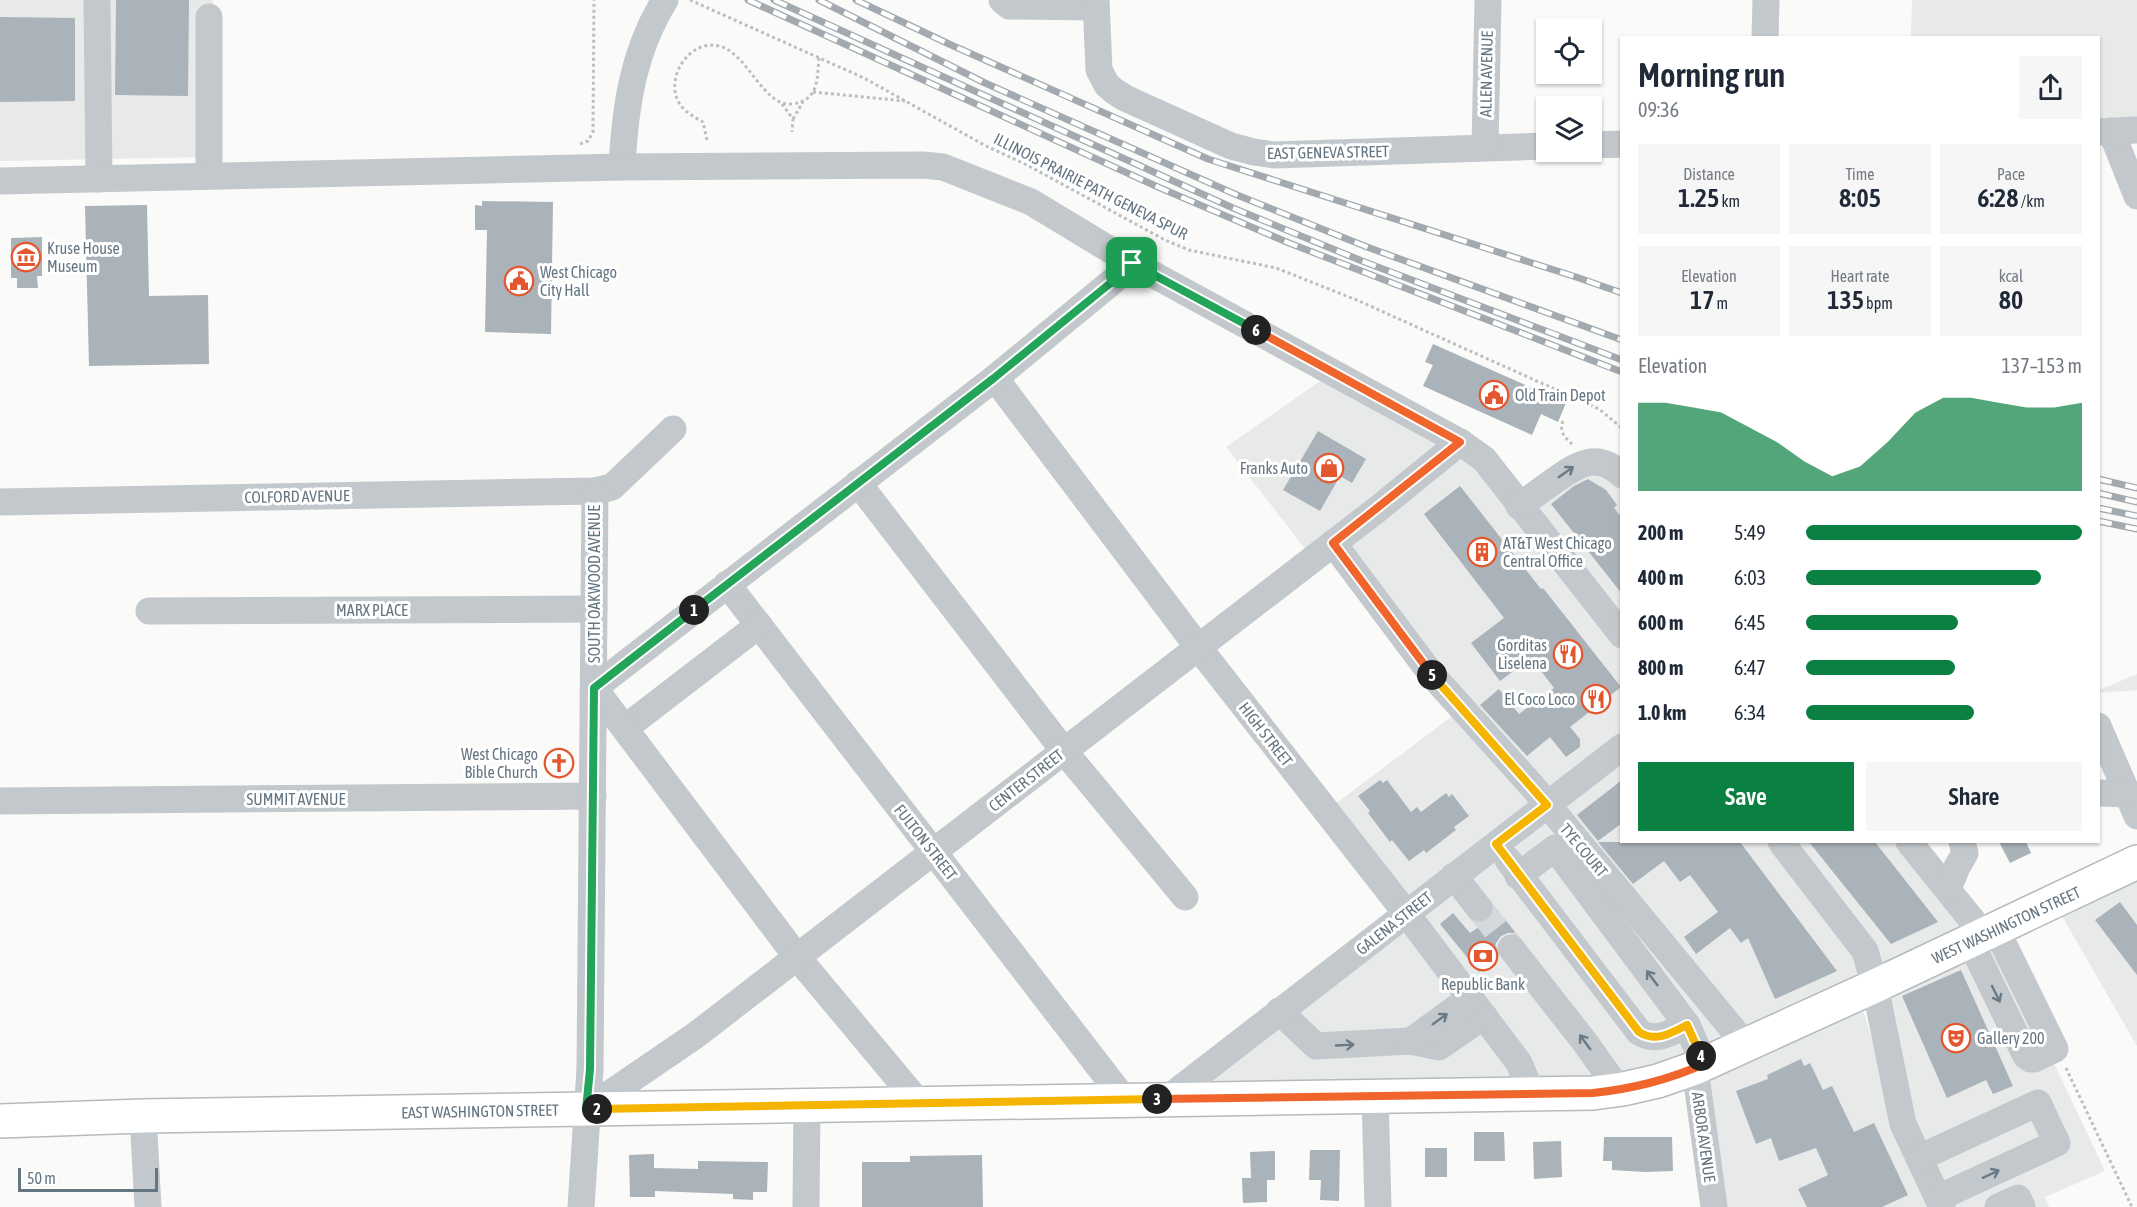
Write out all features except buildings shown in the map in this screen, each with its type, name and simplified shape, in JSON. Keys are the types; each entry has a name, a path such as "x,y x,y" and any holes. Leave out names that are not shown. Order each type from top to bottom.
{"main road":[{"name":"WEST WASHINGTON STREET","path":"1875,986 1983,935 2135,868"},
{"name":"EAST WASHINGTON STREET","path":"0,1121 142,1116 1593,1093 1658,1081 1699,1066 1875,986"}],"street":[{"path":"97,0 99,179"},
{"path":"622,167 627,103 632,77 649,30 665,0"},
{"path":"1002,0 1009,6 1096,4"},
{"name":"ALLEN AVENUE","path":"1485,147 1488,0"},
{"path":"1766,0 1766,36"},
{"name":"EAST GENEVA STREET","path":"1096,4 1099,70 1107,85 1125,98 1231,146 1274,155 1536,146"},
{"path":"209,17 209,176"},
{"path":"2115,131 2135,187"},
{"path":"1602,145 1620,144"},
{"path":"0,181 622,167 923,165 943,167 1031,202 1132,263 1460,442 1484,459 1620,632"},
{"path":"919,1103 797,957 594,688 994,378 1132,263"},
{"name":"HIGH STREET","path":"994,378 1198,647 1477,1007 1519,1063 1532,1094"},
{"path":"595,491 612,487 673,429"},
{"name":"CENTER STREET","path":"586,1110 696,1035 1333,543 1460,442"},
{"path":"1519,506 1576,465 1593,461 1608,464 1620,473"},
{"path":"858,483 1064,751 1185,897"},
{"name":"COLFORD AVENUE","path":"0,502 595,491"},
{"name":"SOUTH OAKWOOD AVENUE","path":"581,1207 590,1069 595,491"},
{"name":"TYE COURT","path":"1333,543 1432,675 1547,805 1745,1044"},
{"name":"FULTON STREET","path":"727,584 1124,1099"},
{"name":"MARX PLACE","path":"149,611 594,609"},
{"path":"624,728 759,625"},
{"path":"2100,731 2132,805"},
{"name":"GALENA STREET","path":"1167,1099 1620,749"},
{"path":"2100,794 2132,805"},
{"name":"SUMMIT AVENUE","path":"0,801 593,796"},
{"path":"1782,843 1865,951 1875,986 1903,1124 1919,1158 1940,1202 2057,1143 2038,1103 1919,1158"},
{"path":"1911,843 1983,935"},
{"path":"1948,889 1965,853 1962,843"},
{"path":"1496,844 1518,876 1639,1032 1645,1036 1659,1038 1687,1025"},
{"name":"ARBOR AVENUE","path":"1518,876 1554,848 1687,1025 1699,1066 1714,1207"},
{"path":"1454,876 1479,908"},
{"path":"1511,948 1584,1041 1619,1090"},
{"path":"1279,1011 1316,1046 1411,1041 1439,1047 1477,1007"},
{"path":"1374,1095 1378,1207"},
{"path":"806,1207 807,1105"},
{"path":"142,1116 148,1207"},
{"path":"1998,1207 2018,1198 2022,1207"}],"path":[{"path":"572,147 588,141 593,132 594,0"},
{"name":"ILLINOIS PRAIRIE PATH GENEVA SPUR","path":"690,0 864,78 986,146 1027,165 1165,240 1189,250 1276,268 1359,301 1599,409 1620,426"},
{"path":"707,140 703,122 680,104 676,95 679,68 684,58 705,46 719,46 731,52 782,104 793,119"},
{"path":"792,132 793,119 803,102 817,87 819,58"},
{"path":"813,92 907,101"},
{"path":"782,104 803,102"},
{"path":"2065,1065 2132,1207"}],"shaded area":[{"path":"0,0 213,0 209,157 0,161"},
{"path":"1912,0 2137,0 2137,124 2100,125 2100,36 1911,36"},
{"path":"1326,377 1450,443 1309,554 1226,447"},
{"path":"1460,442 1519,506 1576,465 1620,475 1620,843 1905,843 1978,937 1745,1044 1333,543"},
{"path":"2137,674 2137,690 2100,693 2100,690"},
{"path":"1463,708 1542,804 1407,906 1330,808"},
{"path":"1547,812 1738,1042 1681,1069 1535,1088 1412,913"},
{"path":"2137,873 2137,1046 2059,911"},
{"path":"1405,921 1525,1089 1181,1094"},
{"path":"1994,936 2105,1171 2045,1197 2049,1207 1947,1207 1870,994"},
{"path":"1860,1000 1898,1126 1935,1207 1718,1207 1701,1071"}],"tunnel":[{"path":"1479,908 1511,948"}],"railway":[{"path":"748,0 1158,187 1289,243 1620,371"},
{"path":"774,0 1233,208 1362,261 1620,359"},
{"path":"819,0 985,83 1237,195 1367,247 1620,339"},
{"path":"856,0 949,44 1208,159 1620,292"},
{"path":"2100,479 2137,488"},
{"path":"2100,493 2137,502"},
{"path":"2100,508 2137,516"},
{"path":"2100,521 2137,529"}],"place":[{"name":"Kruse House Museum","path":"26,257"},
{"name":"West Chicago City Hall","path":"519,281"},
{"name":"Old Train Depot","path":"1494,395"},
{"name":"Franks Auto","path":"1329,468"},
{"name":"AT&T West Chicago Central Office","path":"1482,552"},
{"name":"Gorditas Liselena","path":"1568,654"},
{"name":"El Coco Loco","path":"1596,699"},
{"name":"West Chicago Bible Church","path":"559,763"},
{"name":"Republic Bank","path":"1483,956"},
{"name":"Gallery 200","path":"1956,1038"}],"route":[{"path":"1132,263 1460,442 1333,543 1432,675 1547,805 1496,844 1518,876 1639,1032 1651,1038 1659,1038 1687,1025 1704,1064 1658,1081 1593,1093 586,1110 590,1069 594,688 994,378 1132,263"}]}
